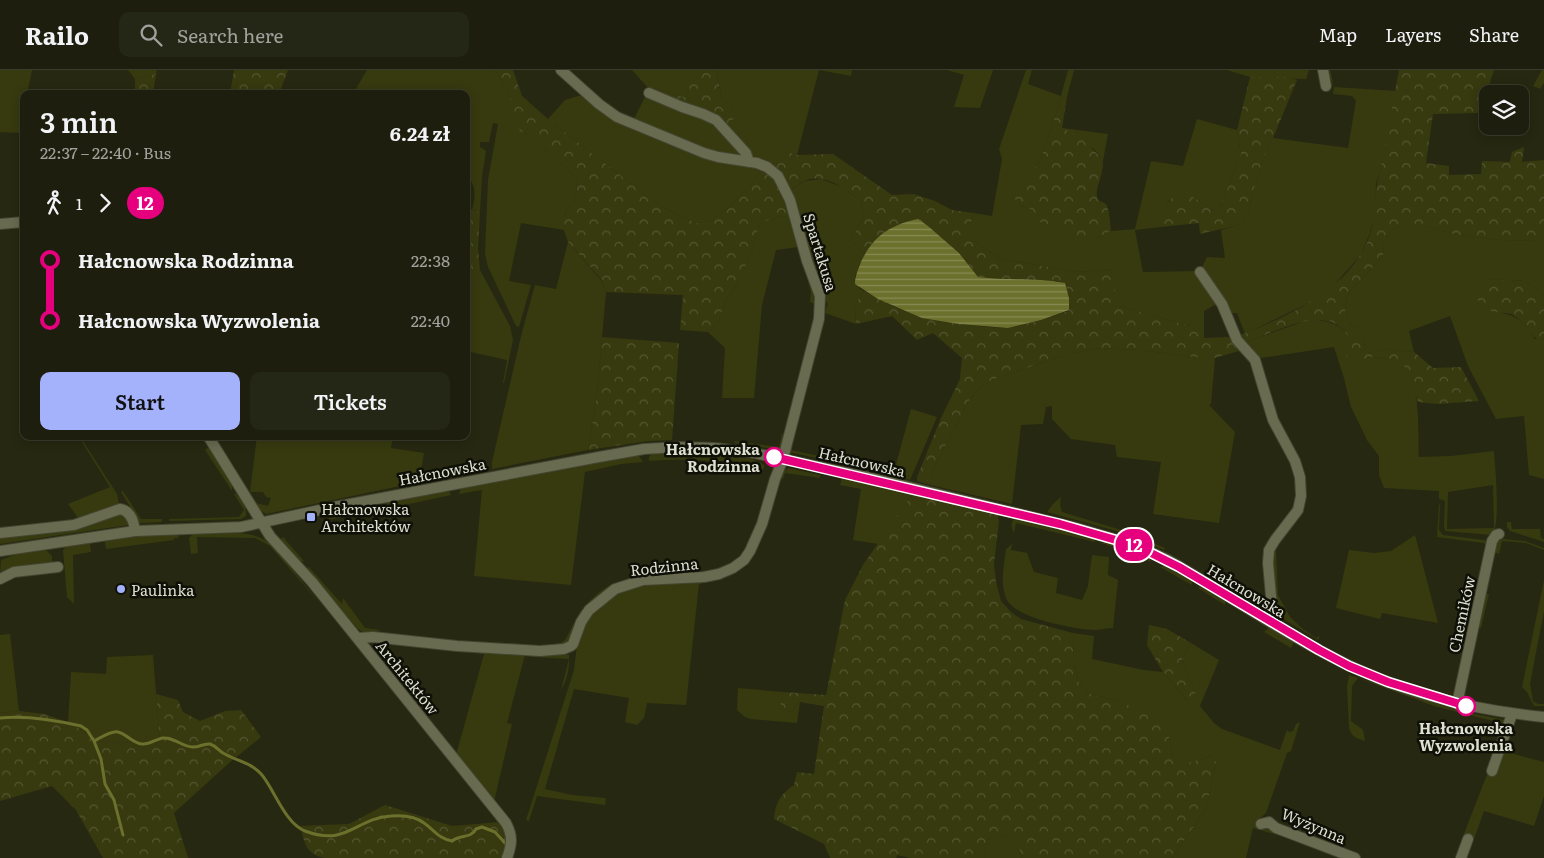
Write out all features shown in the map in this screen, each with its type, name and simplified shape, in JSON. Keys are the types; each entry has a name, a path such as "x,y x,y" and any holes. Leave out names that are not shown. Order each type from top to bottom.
{"street":[{"name":"Spartakusa","path":"561,70 599,104 617,117 704,153 766,167 773,171 783,184 790,200 807,261 820,296 819,319 783,459"},
{"path":"1323,70 1326,86"},
{"path":"648,93 716,120 746,153 749,162"},
{"path":"0,224 20,222"},
{"path":"1200,272 1222,304 1237,340 1255,360 1272,420 1295,460 1300,477 1301,496 1298,510 1269,550 1268,563 1272,607 1267,619"},
{"name":"Architektów","path":"210,440 270,536 312,582 506,823 512,840 508,858"},
{"name":"Hałcnowska","path":"0,557 5,551 135,531 233,528 644,449 715,448 783,459 1026,515 1116,539 1168,560 1319,650 1362,672 1457,704 1512,714 1544,717"},
{"name":"Rodzinna","path":"358,638 373,637 457,646 540,651 568,648 573,644 581,622 589,610 615,589 643,580 704,578 733,568 744,560 762,524 783,459"},
{"path":"0,533 74,525 120,509 131,516 135,531"},
{"name":"Chemików","path":"1457,704 1492,541 1499,534"},
{"path":"0,579 14,572 58,567"},
{"path":"1492,771 1512,714"},
{"name":"Wyżynna","path":"1261,824 1269,822 1276,828 1355,858"},
{"path":"1461,858 1468,839"}],"green space":[{"path":"0,70 32,70 28,90 20,90 20,133 0,132"},
{"path":"128,70 157,70 156,74 135,79"},
{"path":"234,70 288,70 280,90 231,90"},
{"path":"367,70 495,70 510,96 510,110 521,132 530,135 576,178 577,190 574,201 567,208 564,217 564,230 521,223 509,281 531,285 519,327 516,326 488,267 485,254 488,180 498,124 493,123 489,142 480,142 480,147 486,151 480,213 472,209 474,190 470,179 470,90 355,90"},
{"path":"495,70 513,70 522,96 548,119 660,206 696,223 710,221 730,207 757,177 762,167 772,173 792,215 770,219 759,225 752,251 740,279 726,300 717,325 708,332 680,330 683,295 606,292 602,280 568,242 564,230 564,217 567,208 574,201 577,190 576,178 530,135 521,132 514,124 510,110 510,96"},
{"path":"632,70 686,70 686,88 689,93 687,97 682,97 654,88 649,89"},
{"path":"686,70 717,70 721,96 734,109 734,117 729,129 649,89 654,88 687,97 689,93 686,88"},
{"path":"717,70 819,70 797,155 789,152 764,164 751,155 729,129 734,109 721,96"},
{"path":"819,70 852,70 851,76"},
{"path":"947,70 993,70 980,108 954,107 964,75"},
{"path":"1026,70 1032,70 1028,84 1061,96 1068,70 1074,70 1067,97 1062,96 1040,162 1018,184 1019,205 1094,240 1111,231 1135,229 1151,161 1183,166 1197,119 1237,130 1241,154 1220,207 1214,211 1195,198 1168,201 1161,227 1135,230 1143,272 1198,271 1218,303 1204,311 1204,326 1190,326 1115,305 1115,269 1077,272 1001,259 970,238 970,226 974,213 992,216 1002,159 999,149"},
{"path":"1227,70 1309,70 1306,79 1250,77"},
{"path":"1327,70 1330,70 1334,87"},
{"path":"1399,70 1494,70 1489,85 1479,85 1479,113 1433,114 1426,163 1449,166 1449,175 1481,174 1482,161 1510,162 1512,152 1524,147 1522,162 1544,160 1544,241 1499,240 1452,234 1427,226 1403,226 1391,230 1384,243 1383,256 1347,295 1345,309 1348,321 1361,333 1366,352 1372,353 1384,349 1414,352 1433,368 1461,367 1479,401 1437,404 1418,402 1412,380 1405,367 1392,360 1382,358 1369,357 1362,362 1346,356 1349,337 1342,329 1331,322 1320,320 1293,324 1244,343 1240,335 1299,309 1336,283 1351,268 1363,251 1371,231"},
{"path":"1542,70 1544,70 1544,83 1540,89 1533,86"},
{"path":"156,74 154,90 135,90 135,79"},
{"path":"1250,77 1287,77 1297,80 1258,174 1248,213 1235,226 1200,234 1199,223 1161,227 1167,204 1174,196 1179,194 1192,197 1214,211 1220,207 1241,154 1237,130"},
{"path":"1334,87 1396,91 1376,184 1375,211 1370,233 1361,255 1333,286 1313,301 1245,334 1237,313 1229,313 1201,269 1207,257 1225,258 1221,230 1235,226 1248,213 1258,174 1273,138 1348,148 1356,101 1352,96 1333,94"},
{"path":"585,94 627,124 762,167 757,177 730,207 710,221 696,223 660,206 548,119 565,100"},
{"path":"646,95 710,118 744,157 729,157 633,121"},
{"path":"1062,96 1067,97 1062,128 1085,142 1103,161 1097,194 1098,200 1106,204 1111,231 1094,240 1082,241 1040,222 1033,210 1019,205 1014,197 1018,184 1040,162"},
{"path":"1062,128 1108,134 1103,161 1095,150"},
{"path":"789,152 797,155 833,154 892,195 914,194 935,201 952,210 974,213 970,226 970,238 1001,259 1077,272 1115,269 1115,305 1190,326 1204,326 1204,338 1231,337 1242,350 1215,358 1201,358 1141,350 1100,348 1068,354 992,380 979,388 968,402 926,484 917,481 941,418 960,379 962,358 933,333 917,340 892,316 856,324 855,304 864,291 895,307 959,324 1008,328 1069,311 1069,298 1065,284 1057,281 978,277 959,253 928,226 873,242 865,254 851,240 864,217 861,201 848,191 826,180 810,179 789,191 764,164 777,153"},
{"path":"821,179 842,187 861,201 864,217 851,240 865,254 855,277 859,288 864,291 855,304 856,324 825,313 828,304 822,296 789,191 804,181"},
{"path":"472,209 480,213 478,248 480,270 476,282 470,284 470,210"},
{"path":"792,215 815,289 815,304 810,302 811,292 798,247 776,250 762,305 754,398 722,398 725,348 708,332 717,325 726,300 740,279 752,251 759,225 770,219"},
{"path":"1403,226 1427,226 1452,234 1499,240 1544,241 1544,295 1526,281 1487,279 1493,312 1518,319 1535,339 1544,338 1544,479 1529,475 1524,416 1496,419 1468,366 1450,316 1409,331 1414,352 1384,349 1372,353 1366,352 1364,342 1355,327 1348,321 1345,309 1347,295 1383,256 1384,243 1391,230"},
{"path":"568,242 602,281 606,292 597,394 588,450 492,469 521,336 535,285 556,289"},
{"path":"480,270 510,326 513,340 504,383 507,360 470,352 470,284 476,282"},
{"path":"1487,279 1526,281 1544,295 1544,338 1541,341 1533,336 1521,321 1513,315 1493,312 1480,304 1473,290 1477,283"},
{"path":"1310,319 1338,326 1353,343 1362,362 1369,357 1391,359 1403,364 1409,371 1416,393 1419,457 1451,456 1494,451 1497,508 1495,529 1492,535 1445,531 1445,501 1439,499 1439,491 1384,488 1379,475 1379,456 1367,440 1351,407 1334,347 1261,358 1244,343","holes":["1493,485 1494,528 1447,529 1448,492"]},
{"path":"602,337 679,343 672,440 648,441 588,450 597,394"},
{"path":"1100,348 1141,350 1201,358 1215,358 1211,404 1209,405 1235,432 1219,523 1153,514 1161,462 1117,457 1115,445 1071,439 1052,419 1052,406 1046,407 1043,424 1021,425 1012,504 926,484 968,402 979,388 992,380 1068,354"},
{"path":"911,409 937,417 910,480 881,473 881,469 894,472"},
{"path":"799,417 791,450 846,462 844,464 789,452 797,418"},
{"path":"782,434 786,438 780,450 735,443 734,441 779,447"},
{"path":"256,440 392,440 391,448 424,453 419,482 266,514 260,510 256,503 268,506 271,498 266,497 263,492 250,492"},
{"path":"83,441 117,494 119,505 79,519 68,504 110,487"},
{"path":"209,447 232,484 232,491 205,450"},
{"path":"689,452 739,455 757,461 764,465 764,468 762,471 757,465 716,461 649,461 649,457 652,454"},
{"path":"635,455 639,456 643,462 621,464 585,472 571,585 474,576 482,490 459,494 461,488"},
{"path":"850,462 877,468 875,472 850,466"},
{"path":"788,468 820,475 820,478 785,473 783,479 779,477"},
{"path":"843,476 913,493 878,544 853,540 861,489 840,485"},
{"path":"123,491 141,519 162,519 162,522 140,523 121,492"},
{"path":"449,491 451,495 386,509 387,502"},
{"path":"913,493 997,512 999,522 994,563 1001,601 1021,619 1073,633 1074,660 1078,681 1088,693 1121,702 1156,718 1169,737 1173,758 1184,764 1212,756 1216,762 1206,809 1172,858 1022,858 1016,839 999,835 987,840 984,858 911,858 897,855 896,858 830,858 824,844 774,819 778,803 782,795 794,785 797,772 814,774 824,706 800,702 797,703 792,712 780,709 783,692 826,695 845,600 863,565"},
{"path":"234,494 244,504 246,510 246,516 241,519 169,521 169,519 239,517 244,510"},
{"path":"1061,497 1060,505 1062,512 1131,533 1165,548 1164,550 1127,534 1047,512"},
{"path":"1439,504 1439,530 1443,535 1484,540 1487,546 1484,543 1437,537"},
{"path":"353,510 355,515 322,521 340,515 341,512"},
{"path":"123,514 129,521 128,525 0,544 0,536"},
{"path":"1015,518 1095,539 1095,542 1016,523 1014,533 1011,525"},
{"path":"1507,522 1511,522 1512,529 1540,529 1541,538 1544,539 1544,542 1510,531 1507,527"},
{"path":"158,534 177,534 179,538 106,549 105,542 108,540"},
{"path":"193,534 249,534 265,540 273,546 323,607 270,546 255,538 197,537 198,553 191,554 189,538"},
{"path":"1415,535 1438,623 1382,613 1380,619 1336,608 1349,550 1374,553 1391,551"},
{"path":"283,537 304,561 299,562 279,541"},
{"path":"1503,539 1525,541 1544,548 1544,550 1526,543 1502,541 1499,554 1493,552 1497,542"},
{"path":"1105,541 1150,558 1151,562 1102,544"},
{"path":"90,544 91,552 73,555 74,604 67,597 63,550 66,547"},
{"path":"1012,544 1011,550 1027,553 1034,572 1058,578 1056,593 1082,600 1088,586 1092,555 1109,557 1108,575 1118,580 1113,628 1094,630 1059,625 1032,617 1011,605 1004,592 1003,580 1006,549"},
{"path":"46,550 52,556 52,563 0,576 1,560 17,554"},
{"path":"1276,550 1278,595 1290,617 1316,638 1320,636 1318,640 1285,620 1279,610 1277,610 1273,596 1271,573 1273,551"},
{"path":"743,563 745,566 729,576 699,584 686,705 647,703 644,718 637,725 625,722 629,698 574,689 545,789 572,795 606,798 605,805 537,796 529,821 526,820 574,670 577,645 587,619 614,593 632,586 668,581"},
{"path":"1166,565 1192,581 1192,585 1160,567"},
{"path":"308,566 342,604 343,598 365,628 380,630 368,633 357,628 310,574"},
{"path":"636,569 640,570 637,577 588,606 586,605 607,587 631,577"},
{"path":"1214,576 1263,605 1262,607 1214,578"},
{"path":"1544,580 1544,611 1530,684 1533,701 1538,704 1544,704 1544,706 1534,706 1527,692 1522,687"},
{"path":"1201,586 1225,600 1225,605 1198,588"},
{"path":"1485,594 1489,594 1481,628 1478,628"},
{"path":"581,610 583,613 569,643 559,647 508,646 508,643 546,646 560,643 565,640"},
{"path":"1149,625 1167,629 1191,643 1182,660 1197,697 1196,704 1189,703 1163,672 1147,645"},
{"path":"1270,627 1294,642 1291,648 1264,632"},
{"path":"1073,633 1094,636 1092,659 1163,672 1188,702 1195,704 1197,697 1182,660 1191,643 1219,660 1200,706 1214,723 1222,729 1280,750 1287,730 1289,732 1293,731 1296,724 1300,722 1291,751 1287,753 1266,813 1258,822 1288,838 1253,828 1246,858 1172,858 1206,809 1216,762 1211,756 1184,765 1173,758 1169,737 1121,702 1088,693 1078,681 1074,660"},
{"path":"10,634 19,711 0,713 0,635"},
{"path":"461,651 525,655 507,723 512,724 494,802 456,755 484,654"},
{"path":"533,653 563,653 569,655 569,659 532,657"},
{"path":"153,655 160,743 102,742 68,722 71,672 106,674 107,657"},
{"path":"569,659 568,673 561,690"},
{"path":"1349,675 1465,712 1505,720 1505,724 1434,706 1358,678 1352,686 1351,721 1363,730 1365,741 1355,737 1349,728 1347,687"},
{"path":"738,688 783,692 781,709 792,712 797,703 800,702 797,723 745,717 737,710"},
{"path":"156,694 178,700 183,712 200,721 225,711 241,710 261,737 230,762 174,813 188,858 103,858 76,810 52,786 0,801 0,713 19,711 44,714 68,722 102,742 160,743"},
{"path":"1503,751 1544,762 1544,796 1534,826 1484,811 1474,839 1467,837 1462,839 1488,772"},
{"path":"385,805 452,826 500,822 507,833 505,858 325,858 313,854 307,847 300,826 349,824"},
{"path":"998,835 1016,838 1022,858 984,858 987,840"}],"shaded area":[{"path":"918,219 959,253 978,277 1065,283 1069,298 1069,310 1041,320 1008,328 959,324 922,318 878,299 855,284 861,262 871,245 891,228"}],"waterway":[{"path":"0,718 41,719 81,726 87,730 94,741 115,732 121,733 142,744 163,738 171,739 189,747 210,744 228,756 248,764 258,771 292,821 305,831 320,835 332,836 342,834 368,821 400,816 413,817 447,840 452,841 471,834 476,829 482,827 495,832 505,843"},
{"path":"94,741 101,759 105,784 114,800 123,835"}],"bus line":[{"name":"12","path":"774,457 876,479 1060,524 1137,546 1179,567 1349,666 1388,682 1466,706"}],"place":[{"name":"Hałcnowska Rodzinna","path":"774,457"},
{"name":"Hałcnowska Architektów","path":"311,517"},
{"name":"Paulinka","path":"121,589"},
{"name":"Hałcnowska Wyzwolenia","path":"1466,706"}]}
